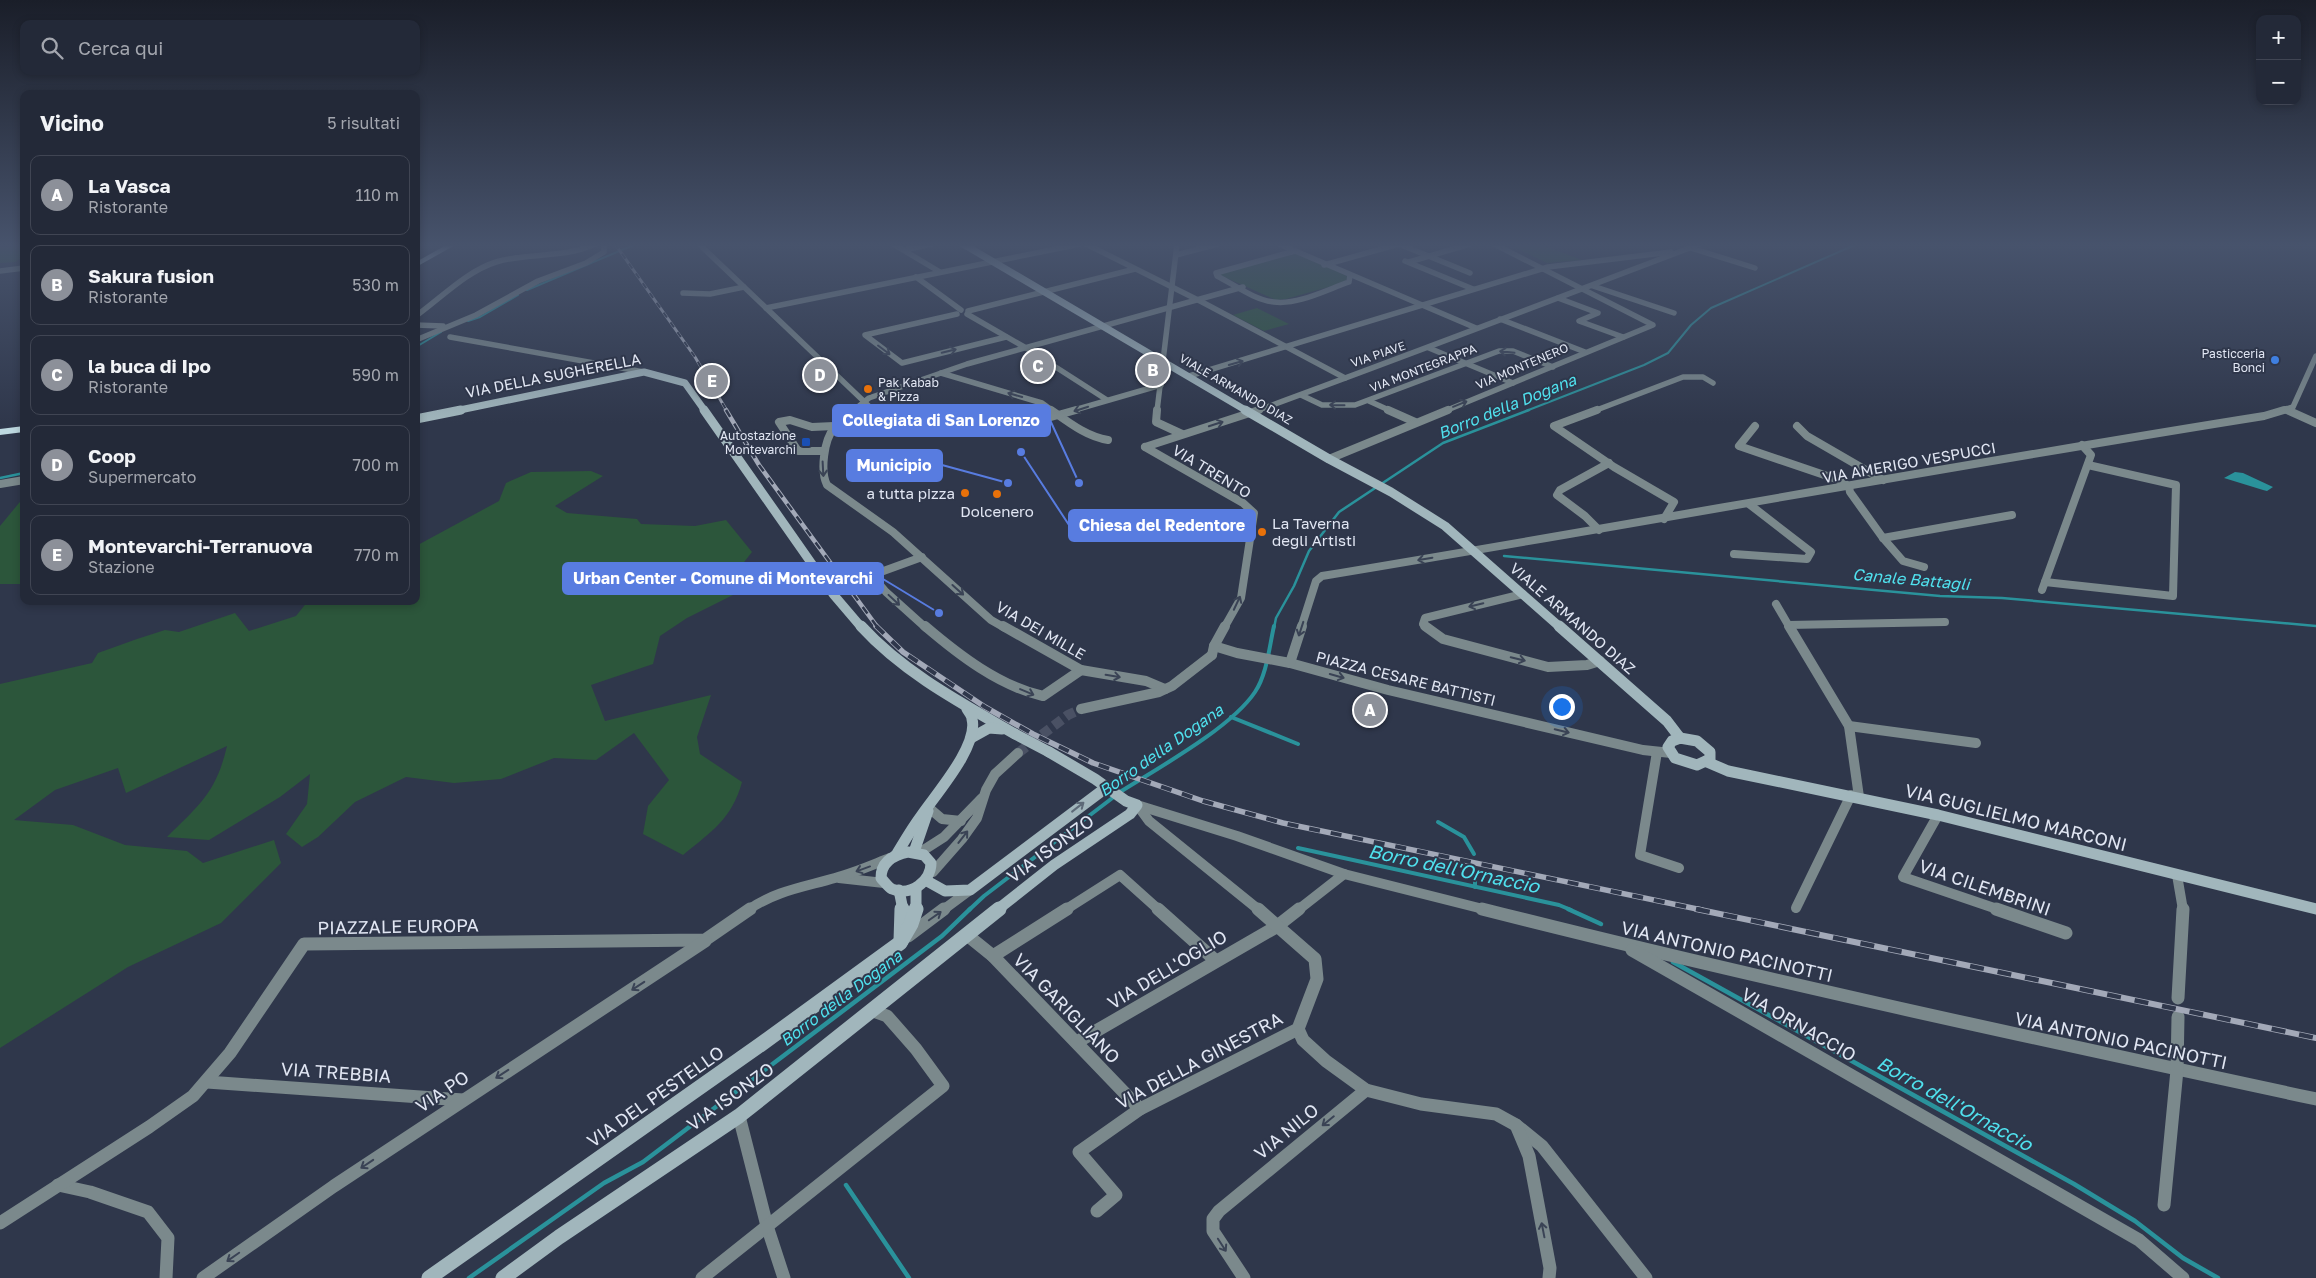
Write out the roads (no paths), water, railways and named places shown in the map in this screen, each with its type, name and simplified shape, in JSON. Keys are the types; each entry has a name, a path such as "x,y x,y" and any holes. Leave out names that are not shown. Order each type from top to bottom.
{"main road":[{"path":"0,432 20,430"}],"street":[{"path":"420,313 433,304"},
{"path":"420,338 476,315 497,304"},
{"path":"761,304 890,426"},
{"path":"766,308 787,304"},
{"path":"952,304 1107,400"},
{"path":"996,304 865,335 902,363 1006,337"},
{"name":"VIALE ARMANDO DIAZ","path":"1063,304 1328,459 1391,492 1445,526 1668,721 1680,738"},
{"path":"1171,304 1156,422 1182,434"},
{"path":"834,426 812,427 790,420 779,422 798,451 824,451 834,426 864,401 940,373 1186,304"},
{"path":"1205,304 1345,378"},
{"path":"1416,304 1476,328"},
{"path":"1189,376 1287,348 1428,304"},
{"name":"VIA PIAVE","path":"1144,447 1250,413 1429,348 1476,328 1542,304"},
{"path":"1573,304 1598,313 1579,321 1623,337"},
{"name":"VIA MONTENERO","path":"1328,459 1653,324 1613,304"},
{"path":"1645,304 1674,314"},
{"path":"1500,319 1585,352"},
{"path":"420,325 448,326"},
{"path":"450,337 644,372"},
{"path":"1429,348 1513,383"},
{"name":"VIA MONTEGRAPPA","path":"1301,394 1322,405 1355,406 1466,363 1506,350 1553,367"},
{"path":"2288,410 2293,407 2316,356"},
{"name":"VIA DELLA SUGHERELLA","path":"420,418 644,372 685,383 833,594 859,624 879,645 903,664 973,714 974,724 971,738 961,758 893,857"},
{"path":"940,373 1042,403 1059,416 1101,439 1108,440"},
{"path":"1664,519 1674,502 1609,463 1554,426 1683,377 1707,378 1713,383"},
{"path":"1026,424 1161,385"},
{"path":"1369,400 1415,422"},
{"path":"2288,410 2316,423"},
{"name":"VIA AMERIGO VESPUCCI","path":"1290,662 1316,581 1322,576 1850,487 2082,445 2264,416 2288,410"},
{"path":"1755,426 1738,444 1739,446 1842,481 1850,487 1850,492 1883,538 1903,561 1924,567"},
{"path":"1797,426 1807,436 1883,480"},
{"path":"2082,445 2091,455 2044,586 2173,596 2176,485 2088,465"},
{"name":"VIA TRENTO","path":"1144,447 1243,503 1254,513 1241,598 1213,651"},
{"name":"VIA DEI MILLE","path":"824,451 824,480 827,485 879,520 991,620 1081,670 1146,681 1165,689"},
{"path":"1599,530 1557,495 1560,490 1609,463"},
{"path":"0,484 20,481"},
{"path":"1734,554 1807,559 1811,552 1749,504"},
{"path":"1883,538 2012,515"},
{"path":"922,557 878,573 874,578 905,610 960,654 1015,687 1036,696 1043,696 1081,670"},
{"path":"1523,594 1441,613 1425,618 1423,624 1432,633 1454,643 1548,667 1572,664 1580,659 1597,658"},
{"path":"1776,604 1849,726 1855,796 1796,908"},
{"path":"1788,625 1945,622"},
{"path":"1081,709 1172,686 1213,651 1290,662"},
{"name":"PIAZZA CESARE BATTISTI","path":"1290,662 1388,690 1657,752"},
{"name":"VIA DELLA SUGHERELLA","path":"963,706 1049,752 1132,803"},
{"path":"1849,726 1976,743"},
{"path":"971,738 989,728 1011,732"},
{"path":"1671,754 1669,744 1680,738 1692,739 1708,748 1711,756 1707,762 1702,764 1688,764 1671,754 1657,752 1640,855 1679,868"},
{"path":"836,878 884,883 899,890 925,880 962,839 977,818 984,796 995,774 1018,753"},
{"name":"VIA GUGLIELMO MARCONI","path":"1707,762 1728,771 1855,796 1938,815 2316,909"},
{"name":"VIA DEL PESTELLO","path":"429,1278 760,1045 1110,789"},
{"path":"705,940 761,901 783,891 836,878 893,857 917,853 935,844 961,821 984,796"},
{"name":"VIA ANTONIO PACINOTTI","path":"1132,803 1237,836 1344,874 1624,945 1875,1004 2316,1099"},
{"name":"VIA DELLA GINESTRA","path":"1097,1211 1116,1195 1079,1152 1140,1109 1298,1029 1317,979 1315,959 1253,905 1149,821 1132,803"},
{"name":"VIA ISONZO","path":"503,1278 559,1236 738,1116 1054,865 1130,814 1132,803"},
{"path":"928,807 937,818 961,821"},
{"name":"VIA DELLA SUGHERELLA","path":"917,853 928,807"},
{"name":"VIA CILEMBRINI","path":"1938,815 1903,877 2066,933"},
{"path":"917,853 930,860 925,880"},
{"path":"884,883 881,878 882,868 893,857"},
{"name":"VIA DELL'OGLIO","path":"1076,1042 1163,993 1215,960 1276,927 1344,874"},
{"path":"993,956 1120,875 1215,960"},
{"path":"2177,875 2183,905 2178,998"},
{"path":"925,880 945,891 970,890"},
{"name":"VIA DEL PESTELLO","path":"900,943 912,920 918,894 925,880"},
{"path":"899,890 903,912 900,943"},
{"name":"VIA GARIGLIANO","path":"967,936 993,956 1140,1109"},
{"name":"PIAZZALE EUROPA","path":"0,1223 150,1127 193,1096 207,1082 265,1004 304,944 705,940"},
{"name":"VIA PO","path":"203,1278 463,1100 705,940"},
{"name":"VIA ORNACCIO","path":"1624,945 2139,1240 2183,1278"},
{"path":"702,1278 944,1086 916,1049 886,1016 872,1011"},
{"path":"2164,1205 2177,1070 2178,1017"},
{"path":"1298,1029 1303,1040 1326,1061 1366,1090 1421,1104 1496,1114 1516,1125 1542,1146 1646,1278"},
{"name":"VIA TREBBIA","path":"207,1082 463,1100"},
{"name":"VIA NILO","path":"1244,1278 1213,1231 1213,1219 1218,1211 1366,1090"},
{"path":"738,1116 767,1226 784,1278"},
{"path":"1516,1125 1529,1156 1534,1178 1550,1268 1549,1278"},
{"path":"58,1185 90,1192 148,1212 168,1238 166,1278"}],"waterway":[{"path":"468,321 480,317 503,304"},
{"name":"Borro della Dogana","path":"1526,411 1644,365 1668,353 1691,325 1711,308 1721,304"},
{"path":"420,345 441,332"},
{"name":"Borro della Dogana","path":"1274,628 1276,618 1294,586 1309,551 1339,512 1443,443 1529,410"},
{"path":"0,478 20,474"},
{"name":"Canale Battagli","path":"1504,556 1940,596 2002,598 2316,626"},
{"name":"Borro della Dogana","path":"1231,717 1244,706 1259,685 1267,660 1274,626"},
{"name":"Borro della Dogana","path":"1120,792 1193,746 1231,717"},
{"path":"1231,717 1298,744"},
{"name":"Borro della Dogana","path":"969,910 984,896 1115,796"},
{"path":"1438,822 1464,837 1474,854"},
{"name":"Borro dell'Ornaccio","path":"1298,848 1475,887"},
{"path":"1475,872 1475,887"},
{"name":"Borro dell'Ornaccio","path":"1475,887 1559,905 1571,910"},
{"name":"Borro della Dogana","path":"469,1278 604,1183 643,1162 942,936 970,909"},
{"name":"Borro dell'Ornaccio","path":"1568,909 1601,924"},
{"name":"Borro dell'Ornaccio","path":"1673,962 2074,1184 2135,1221 2183,1258 2218,1278"},
{"path":"846,1185 909,1278"}],"tunnel":[{"path":"1018,753 1068,715 1081,709"}],"railway":[{"path":"657,304 695,357 727,411"},
{"path":"726,410 759,465 878,628"},
{"path":"878,628 903,652 985,707 1033,734 1093,763 1203,801 1283,823 1702,910"},
{"path":"1696,909 2316,1038"}],"place":[{"name":"Pasticceria Bonci","path":"2275,360"},
{"name":"la buca di Ipo","path":"1038,366"},
{"name":"Sakura fusion","path":"1153,370"},
{"name":"Coop","path":"820,375"},
{"name":"Montevarchi-Terranuova","path":"712,381"},
{"name":"Pak Kabab & Pizza","path":"868,389"},
{"name":"Autostazione Montevarchi","path":"806,442"},
{"name":"Chiesa del Redentore","path":"1021,452"},
{"name":"Municipio","path":"1008,483"},
{"name":"Collegiata di San Lorenzo","path":"1079,483"},
{"name":"a tutta pizza","path":"965,493"},
{"name":"Dolcenero","path":"997,494"},
{"name":"La Taverna degli Artisti","path":"1262,532"},
{"name":"Urban Center - Comune di Montevarchi","path":"939,613"},
{"name":"La Vasca","path":"1370,710"}]}
